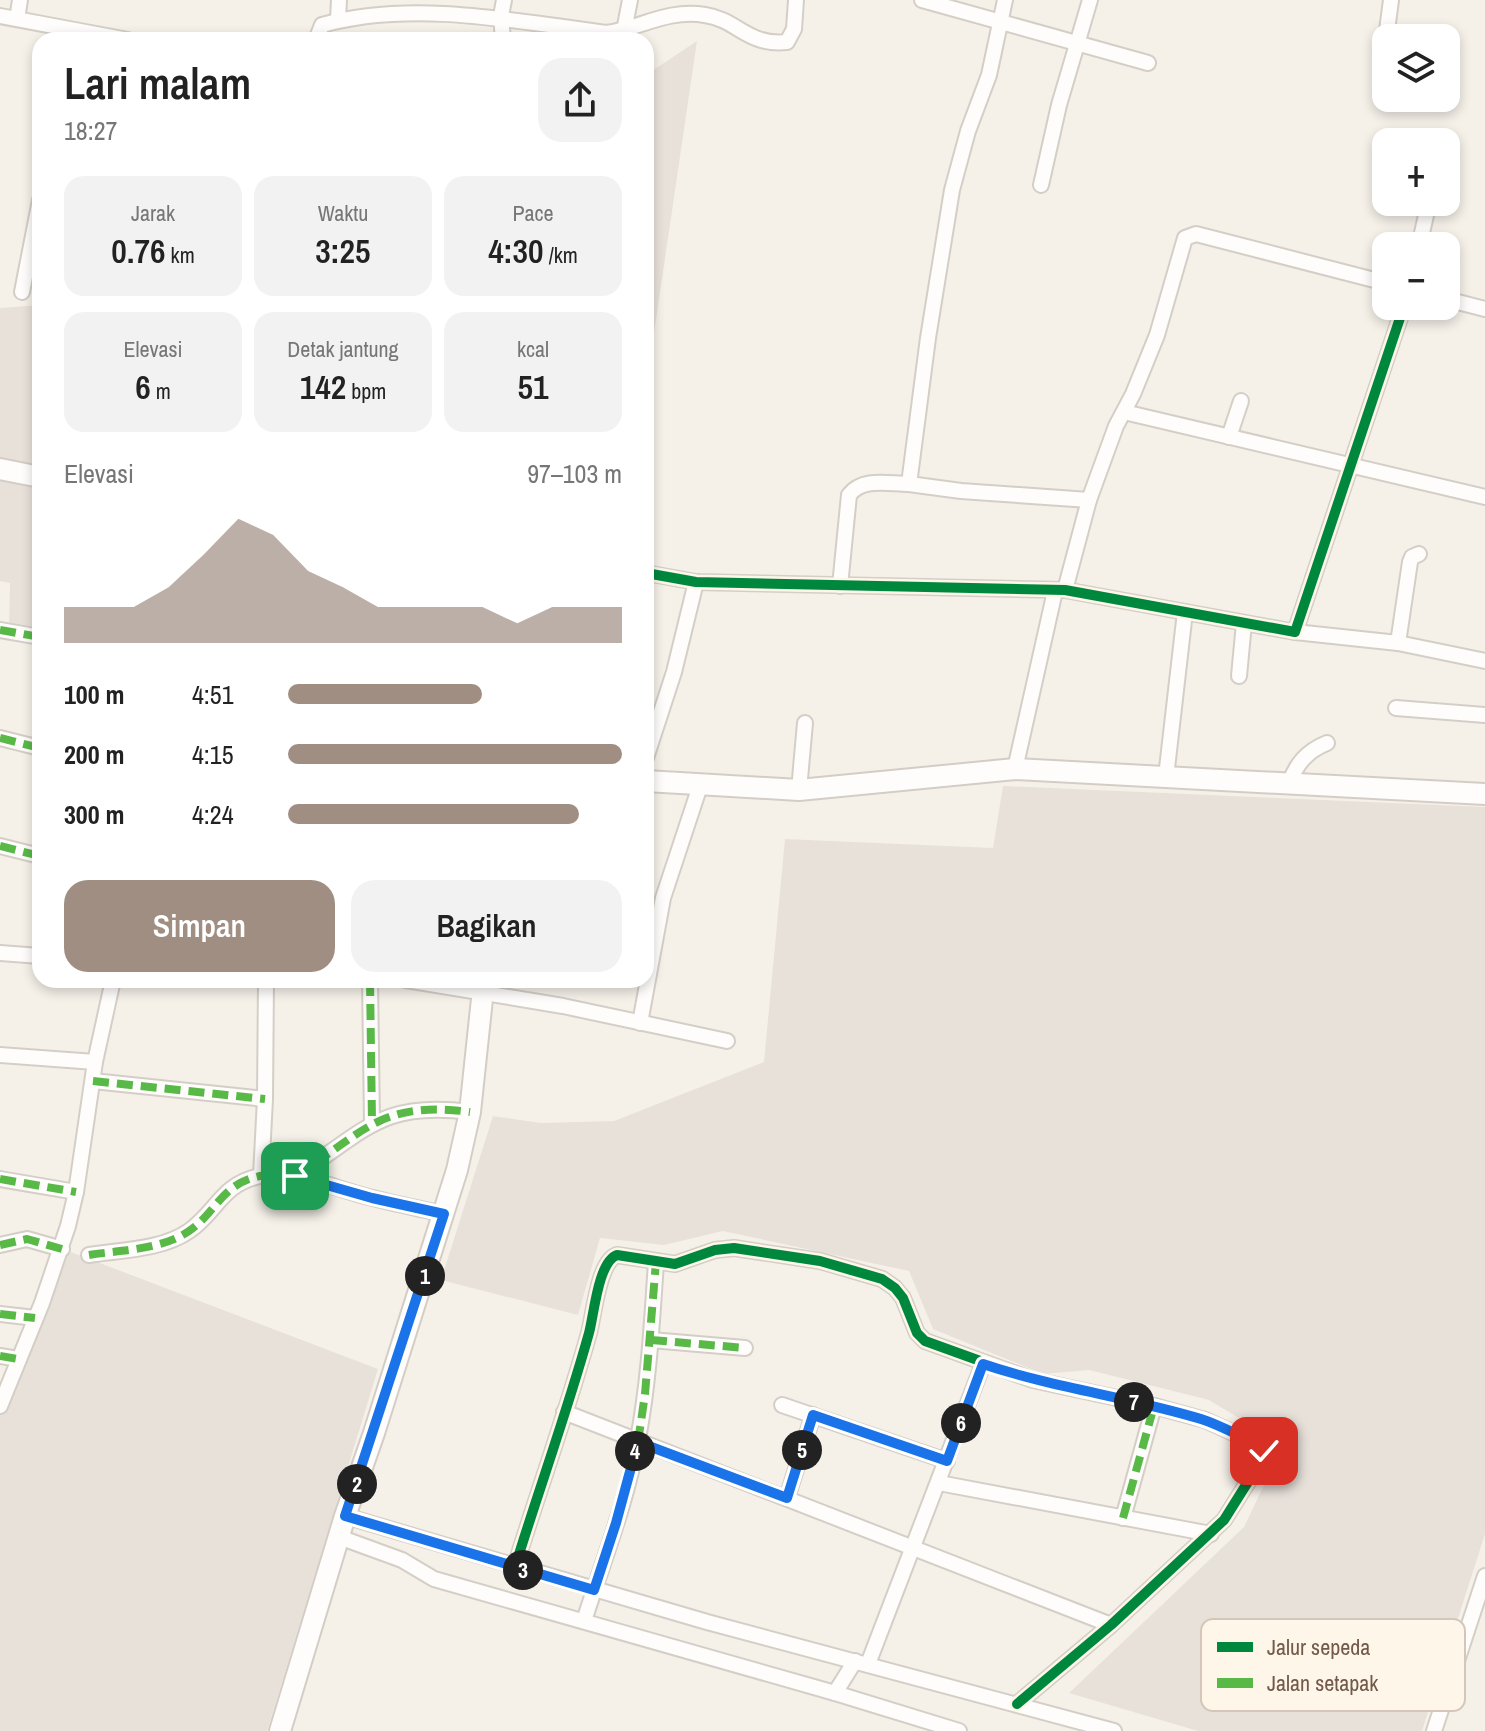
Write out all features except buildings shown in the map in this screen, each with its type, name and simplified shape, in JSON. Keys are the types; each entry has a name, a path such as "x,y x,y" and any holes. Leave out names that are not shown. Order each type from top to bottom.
{"street":[{"path":"17,19 20,0"},
{"path":"338,19 339,0"},
{"path":"502,32 504,0"},
{"path":"624,31 630,0"},
{"path":"705,15 708,0"},
{"path":"615,32 667,15 705,15 755,40 787,42 794,29 796,0"},
{"path":"922,0 1148,63"},
{"path":"909,484 952,190 966,138 989,75 1005,0"},
{"path":"1041,185 1059,105 1090,0"},
{"path":"1388,24 1391,0"},
{"path":"319,32 322,25 338,19 418,5 600,32"},
{"path":"0,16 79,32"},
{"path":"40,24 42,32"},
{"path":"1015,769 1060,591 1089,500 1116,426 1157,335 1185,238 1190,235 1252,247 1372,279"},
{"path":"22,292 32,241"},
{"path":"1460,303 1485,309"},
{"path":"1295,632 1399,320"},
{"path":"1229,437 1241,401"},
{"path":"1124,412 1485,497"},
{"path":"0,469 32,475"},
{"path":"840,586 849,495 854,488 867,483 1089,500"},
{"path":"1398,643 1410,562 1412,557 1419,554"},
{"path":"654,574 696,582 1060,591 1295,632 1398,643 1485,661"},
{"path":"654,733 674,672 696,582"},
{"path":"1166,777 1185,612"},
{"path":"1239,676 1244,623"},
{"path":"0,630 32,636"},
{"path":"1396,708 1485,715"},
{"path":"799,790 805,723"},
{"path":"0,738 32,746"},
{"path":"1289,784 1295,768 1304,757 1327,743"},
{"path":"654,782 799,790 1015,769 1485,794"},
{"path":"654,947 663,898 700,786"},
{"path":"0,846 32,854"},
{"path":"0,953 32,955"},
{"path":"0,1406 62,1249 76,1192 95,1062 111,988"},
{"path":"261,1176 266,988"},
{"path":"370,988 372,1122"},
{"path":"280,1731 345,1516 463,1149 484,988"},
{"path":"492,988 727,1041"},
{"path":"640,1023 646,988"},
{"path":"0,1055 95,1062"},
{"path":"93,1081 265,1099"},
{"path":"295,1176 372,1122 395,1113 436,1107 470,1112"},
{"path":"89,1255 143,1247 186,1233 200,1223 224,1192 261,1176 295,1176 444,1214"},
{"path":"0,1179 76,1192"},
{"path":"0,1245 15,1239 27,1239 62,1249"},
{"path":"515,1567 589,1332 603,1272 611,1257 617,1255 675,1264 715,1250 734,1248 820,1261 882,1279 895,1288 903,1298 917,1333 925,1341 1033,1380 1205,1420 1258,1444 1264,1451 1238,1501 1211,1534 1111,1625 1017,1704"},
{"path":"584,1621 638,1442 651,1340 656,1262"},
{"path":"0,1314 35,1318"},
{"path":"651,1340 745,1348"},
{"path":"0,1356 18,1359"},
{"path":"835,1693 862,1662 915,1549 983,1364"},
{"path":"782,1405 947,1461"},
{"path":"1123,1518 1154,1406"},
{"path":"564,1412 1111,1625"},
{"path":"787,1498 813,1415"},
{"path":"939,1483 1211,1534"},
{"path":"345,1516 594,1590 1114,1731"},
{"path":"339,1537 402,1560 434,1579 959,1731"},
{"path":"1465,1637 1485,1576"},
{"path":"1434,1731 1441,1711"}],"shaded area":[{"path":"697,41 654,334 654,70"},
{"path":"32,306 32,635 9,632 10,583 0,581 0,308"},
{"path":"1003,786 1485,807 1485,1534 1458,1619 1201,1619 1201,1711 1428,1711 1422,1731 1198,1731 1069,1693 1244,1527 1283,1445 1209,1400 1089,1370 1043,1374 933,1329 909,1271 723,1231 664,1245 600,1238 578,1315 441,1280 493,1116 541,1123 614,1121 764,1062 785,839 993,848"},
{"path":"63,1249 378,1369 267,1731 0,1731 0,1410"}],"marked path":[{"path":"0,630 32,636"},
{"path":"0,738 32,746"},
{"path":"0,846 32,854"},
{"path":"370,988 372,1122"},
{"path":"93,1081 265,1099"},
{"path":"295,1176 357,1134 393,1116 414,1111 470,1112"},
{"path":"89,1255 140,1248 178,1237 198,1224 236,1185 260,1176 303,1178 444,1214"},
{"path":"0,1179 76,1192"},
{"path":"0,1245 27,1239 62,1249"},
{"path":"638,1442 656,1262"},
{"path":"0,1314 35,1318"},
{"path":"651,1340 745,1348"},
{"path":"0,1356 18,1359"},
{"path":"1123,1518 1154,1406"},
{"path":"787,1498 813,1415"}],"cycle path":[{"path":"654,574 696,582 1065,590 1295,632 1399,320"},
{"path":"515,1567 589,1333 601,1278 611,1260 617,1255 675,1264 715,1250 734,1248 820,1261 882,1279 895,1288 903,1298 917,1333 925,1341 1033,1380 1205,1420 1258,1444 1264,1451 1263,1458 1224,1520 1111,1625 1017,1704"}],"route":[{"path":"295,1176 444,1214 345,1516 594,1590 638,1442 787,1498 813,1415 947,1461 983,1364 1033,1380 1205,1420 1258,1444 1264,1451"}]}
